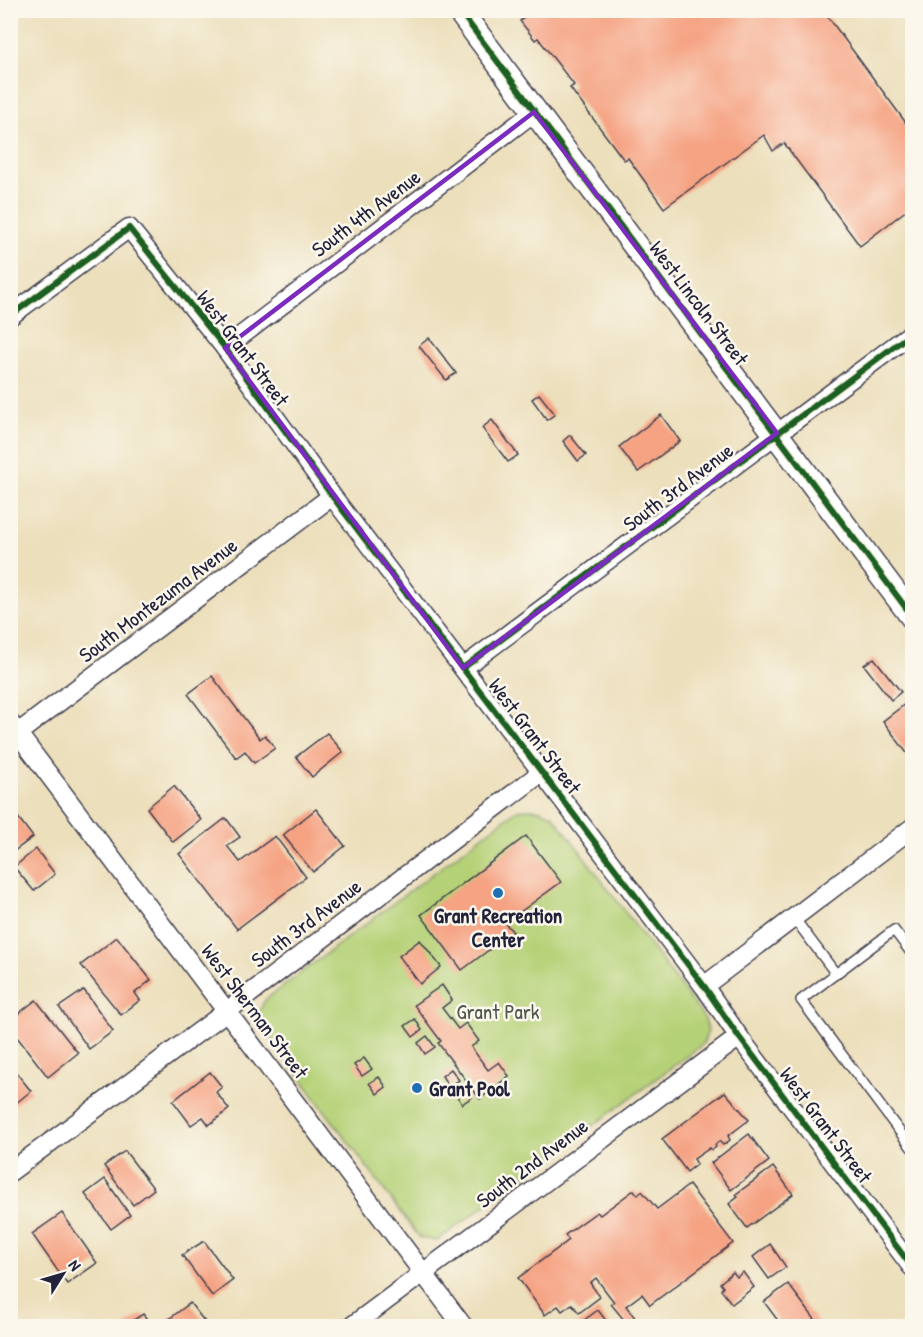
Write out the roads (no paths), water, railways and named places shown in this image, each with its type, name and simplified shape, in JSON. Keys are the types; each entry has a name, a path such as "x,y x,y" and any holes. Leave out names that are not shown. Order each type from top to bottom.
{"main road":[{"name":"West Lincoln Street","path":"459,10 912,616"}],"street":[{"name":"South 4th Avenue","path":"225,348 534,112"},
{"name":"West Grant Street","path":"10,316 129,228 225,348 332,496 704,986 739,1037 912,1267"},
{"name":"South 3rd Avenue","path":"463,668 912,333"},
{"name":"South Montezuma Avenue","path":"13,732 332,496"},
{"name":"West Sherman Street","path":"13,732 227,1011 463,1326"},
{"name":"South 3rd Avenue","path":"10,1172 542,772"},
{"path":"704,986 912,828"},
{"name":"South 2nd Avenue","path":"352,1326 739,1037"}],"lane":[{"path":"794,918 836,974"},
{"path":"912,954 894,930 801,1000 912,1148"}],"place":[{"name":"Grant Recreation Center","path":"498,893"},
{"name":"Grant Pool","path":"417,1088"}],"park label":[{"name":"Grant Park","path":"498,1011"}]}
